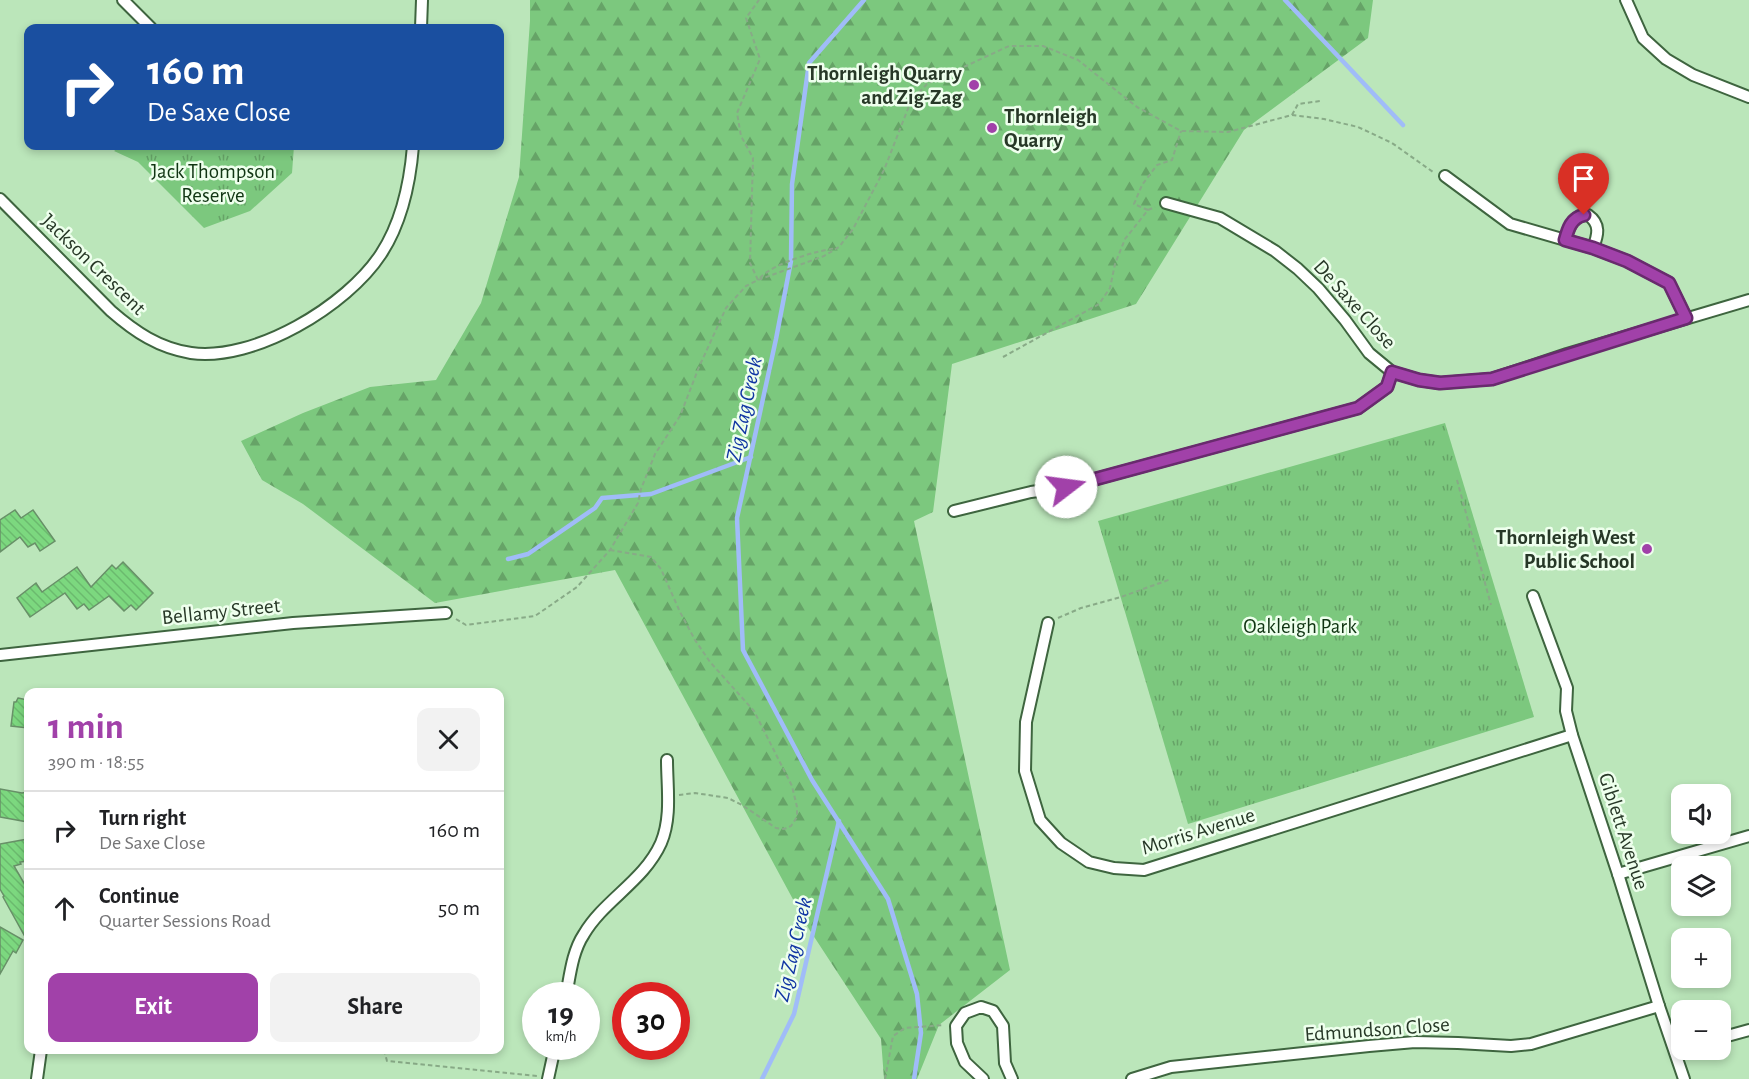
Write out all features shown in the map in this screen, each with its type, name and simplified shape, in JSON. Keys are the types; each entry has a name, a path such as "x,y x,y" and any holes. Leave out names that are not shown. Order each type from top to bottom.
{"street":[{"path":"123,0 146,24"},
{"path":"421,24 423,0"},
{"path":"1626,0 1643,38 1666,59 1693,75 1749,97"},
{"name":"Jackson Crescent","path":"0,199 129,327 145,338 176,350 210,354 267,341 306,321 331,305 369,270 381,254 400,214 409,180 413,150"},
{"path":"1445,176 1510,224 1593,248 1627,261 1669,283 1686,318"},
{"name":"De Saxe Close","path":"1166,203 1220,219 1275,251 1318,288 1369,353 1392,372 1419,380 1440,383 1492,379 1749,300"},
{"path":"1565,240 1572,222 1580,216 1588,215 1596,223 1598,230 1593,248"},
{"path":"954,511 1031,492 1066,487 1358,408 1387,387 1392,372"},
{"name":"Giblett Avenue","path":"1533,596 1567,688 1566,711 1572,735 1659,1006 1671,1034"},
{"name":"Bellamy Street","path":"0,655 293,623 446,613"},
{"name":"Morris Avenue","path":"1048,623 1026,722 1025,771 1040,820 1061,843 1089,862 1114,868 1144,870 1572,735"},
{"path":"569,982 575,954 582,936 645,869 661,842 667,816 667,760"},
{"path":"1618,874 1749,836"},
{"name":"Edmundson Close","path":"1132,1079 1171,1067 1415,1042 1511,1046 1531,1044 1659,1006"},
{"path":"983,1079 965,1062 957,1043 956,1026 965,1012 981,1007 993,1011 1003,1026 1005,1063 1012,1079"},
{"path":"1731,1035 1749,1030"},
{"path":"37,1079 40,1054"},
{"path":"548,1078 552,1060"},
{"name":"Giblett Avenue","path":"1680,1060 1684,1079"}],"path":[{"path":"759,0 746,18 760,59 738,113 741,136 753,158 750,263 759,280"},
{"path":"446,613 466,625 535,616 577,587 610,550 638,503 655,454 680,416 726,308 746,286 839,248 853,229 884,170 910,101 927,84 1009,46 1043,46 1078,60 1137,107 1182,131 1228,132 1292,115 1324,119 1359,127 1392,143 1436,174 1445,176"},
{"path":"1292,115 1298,104 1320,101"},
{"path":"1148,210 1134,204 1142,184 1157,165 1172,160 1182,131"},
{"path":"1003,357 1099,304 1110,288 1115,264 1125,239 1148,210 1166,203"},
{"path":"759,280 765,272 790,261 826,249 839,248"},
{"path":"1457,480 1491,605"},
{"path":"610,550 651,557 662,569 680,612 710,662 754,711 792,786 797,817 791,826 784,830 776,828 728,798 695,794"},
{"path":"1048,623 1082,608 1122,597 1171,579"},
{"path":"885,1079 893,1036 905,1028 939,1025"},
{"path":"385,1054 387,1061 548,1078"}],"green space":[{"path":"530,0 1373,0 1368,38 1244,130 1136,304 952,364 933,512 914,521 1010,970 939,1025 917,1079 884,1079 881,1039 809,929 615,570 435,603 303,504 262,480 241,441 303,413 370,387 436,380 481,303 519,177"},
{"name":"Jack Thompson Reserve","path":"294,150 292,173 250,211 204,228 138,162 114,151"},
{"name":"Oakleigh Park","path":"1445,423 1534,717 1188,824 1098,521"}],"building":[{"path":"15,510 21,518 33,510 55,541 40,551 35,543 28,547 20,537 0,552 0,520"},
{"path":"123,562 153,593 136,610 131,605 124,611 109,596 89,610 84,604 77,609 65,593 30,617 17,598 36,583 42,592 77,567 91,587 112,565 116,569"},
{"path":"18,698 24,699 24,728 11,726 14,702"},
{"path":"0,789 24,793 24,821 0,817"},
{"path":"24,840 24,862 14,866 24,883 24,935 0,889 0,844"},
{"path":"0,927 23,940 16,953 13,951 0,974"}],"waterway":[{"name":"Zig Zag Creek","path":"864,0 809,63 792,184 791,261 737,518 743,650 812,780 888,899 917,994 921,1033 914,1079"},
{"path":"1285,0 1403,125"},
{"path":"508,559 528,554 595,508 602,498 651,494 751,457"},
{"name":"Zig Zag Creek","path":"762,1079 794,1014 839,821"}],"place":[{"name":"Thornleigh Quarry and Zig-Zag","path":"974,85"},
{"name":"Thornleigh Quarry","path":"992,128"},
{"name":"Thornleigh West Public School","path":"1647,549"}],"route":[{"path":"1066,487 1358,408 1387,387 1392,372 1440,383 1492,379 1686,318 1669,283 1627,261 1565,240 1575,218 1584,215"}]}
